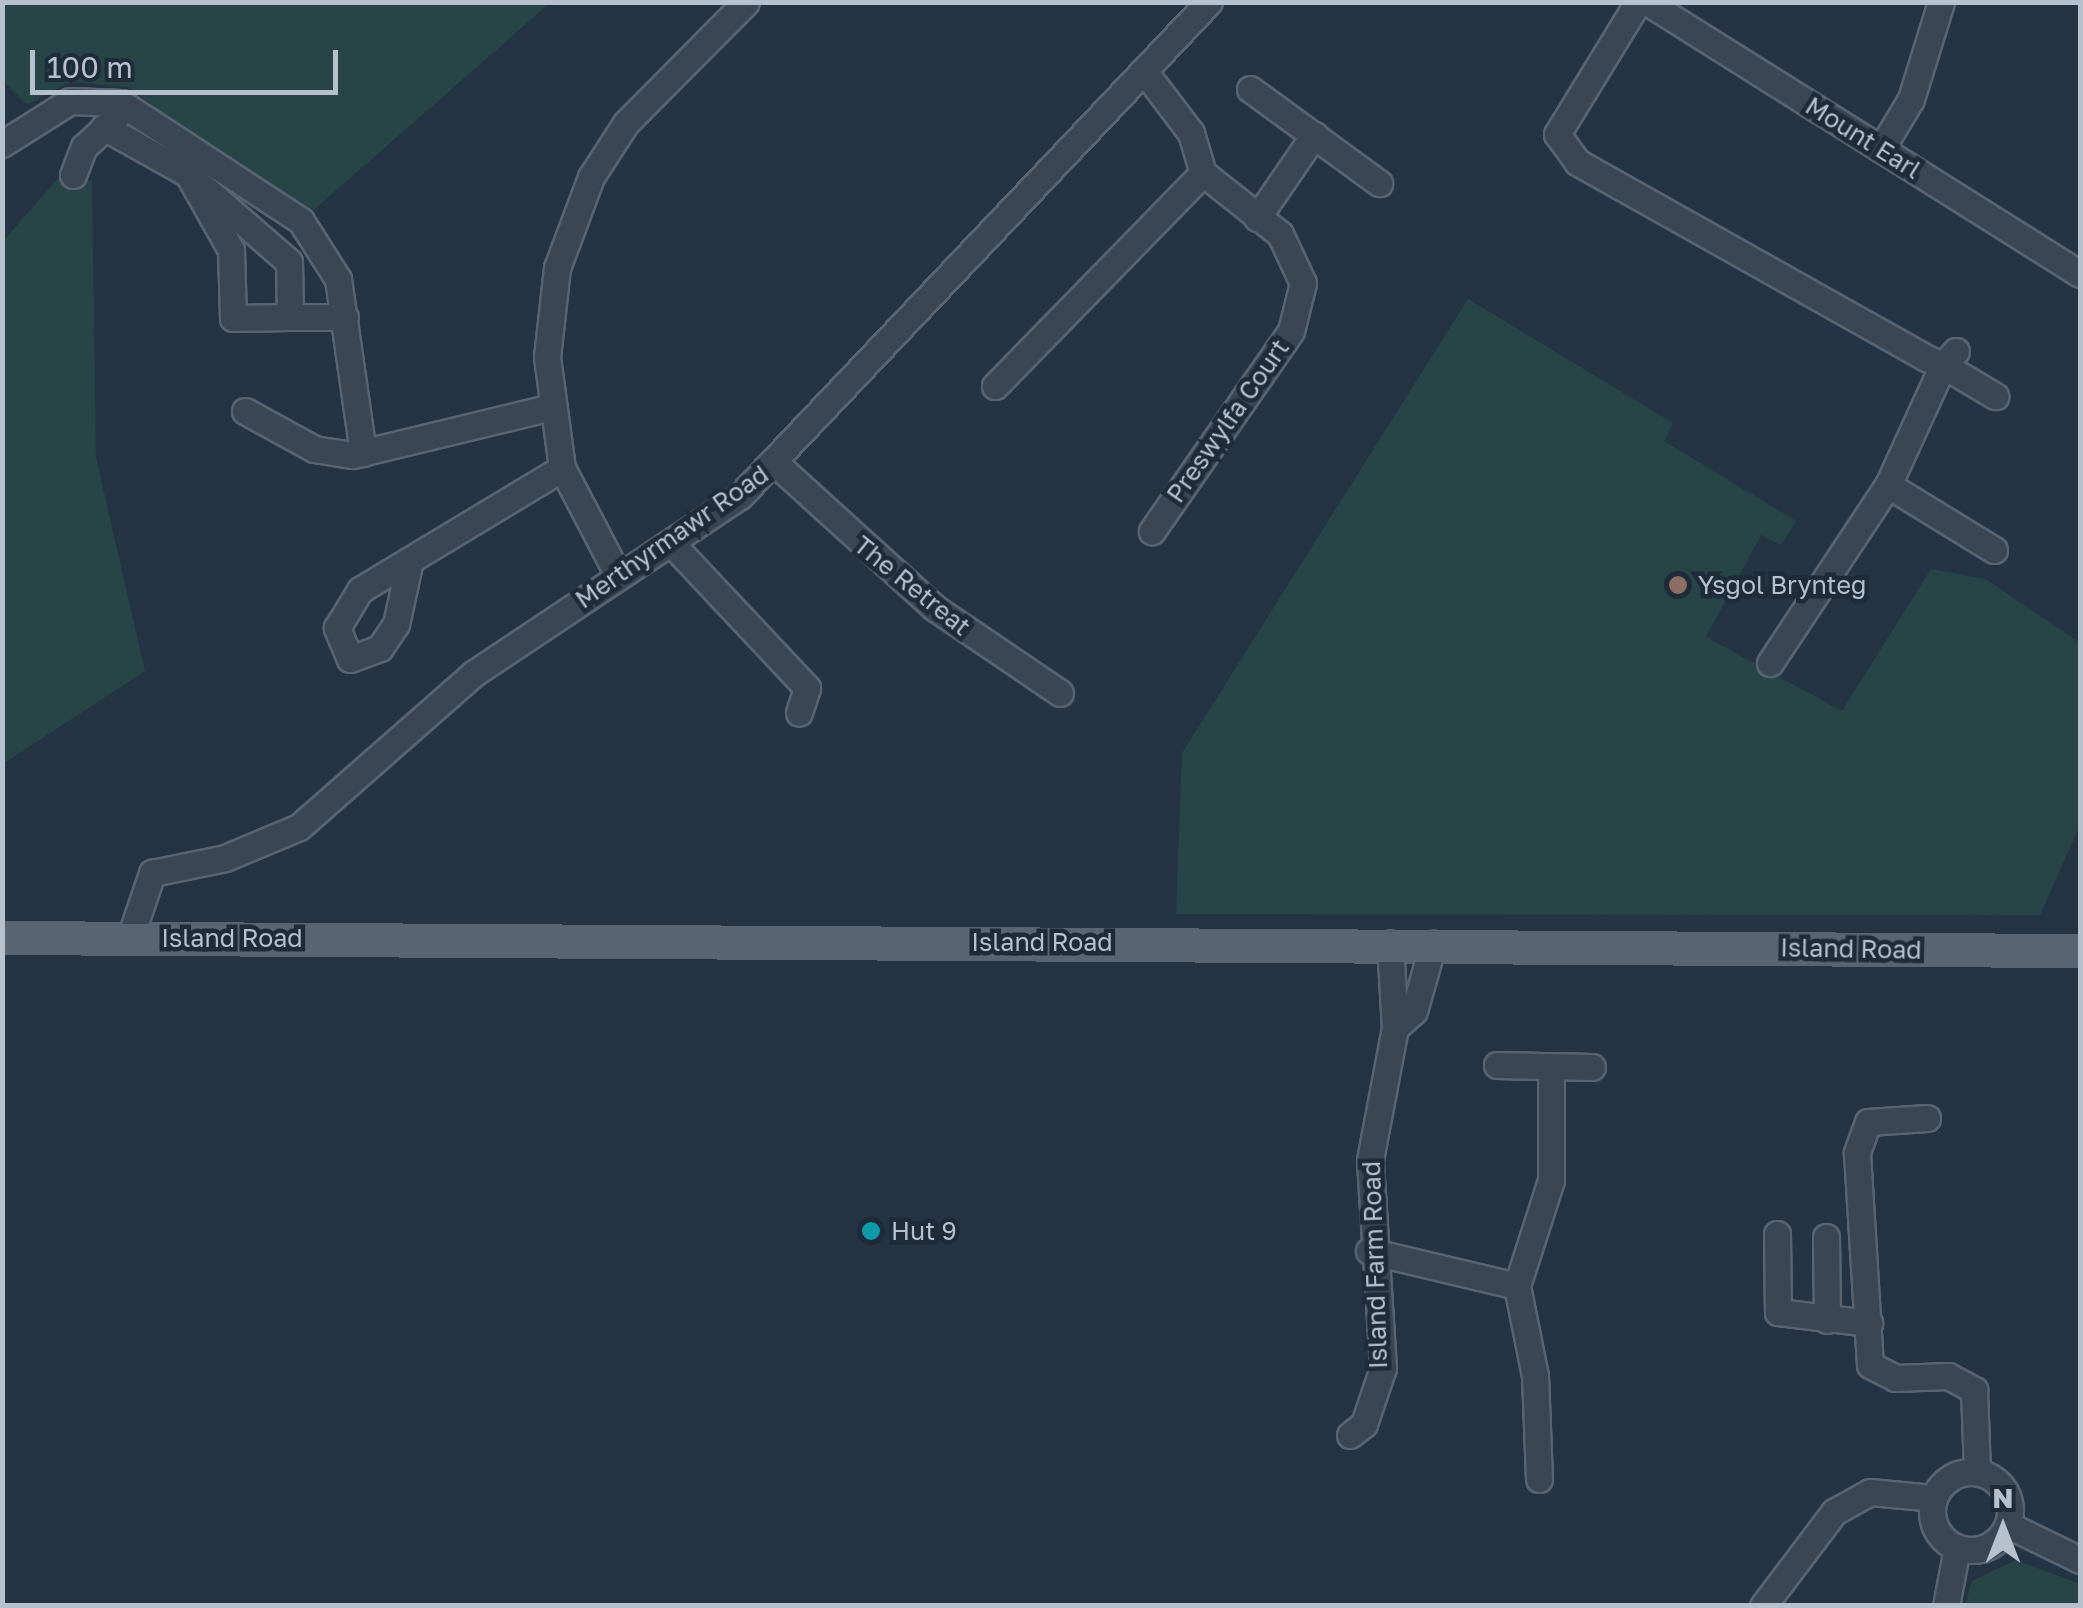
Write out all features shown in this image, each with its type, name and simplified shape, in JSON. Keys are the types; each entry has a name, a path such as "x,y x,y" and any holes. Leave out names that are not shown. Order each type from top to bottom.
{"main road":[{"name":"Island Road","path":"2,938 2080,951"}],"street":[{"path":"618,575 562,468 551,407 550,300 591,177 626,123 746,2"},
{"name":"Merthyrmawr Road","path":"130,938 152,873 224,858 299,827 473,674 671,543 776,464 1209,2"},
{"path":"1638,2 1557,134 1577,162 1950,358 1994,396"},
{"name":"Mount Earl","path":"1647,2 2080,274"},
{"path":"1881,150 1911,100 1942,2"},
{"path":"995,386 1203,173 1192,133 1144,71"},
{"path":"1250,89 1379,183"},
{"path":"2,144 70,101 127,106 302,220 338,279 337,316 363,453"},
{"path":"72,175 104,127 127,106"},
{"path":"104,127 188,174 289,262 290,305"},
{"path":"1257,218 1314,136"},
{"name":"Preswylfa Court","path":"1152,531 1301,308 1296,257 1203,173"},
{"path":"188,174 231,250 233,318 290,305 337,316"},
{"path":"1770,663 1888,485 1950,358"},
{"path":"245,410 314,449 363,453 551,407"},
{"name":"The Retreat","path":"776,464 935,608 1060,693"},
{"path":"410,560 562,468"},
{"path":"1888,485 1994,550"},
{"path":"671,543 807,688 799,713"},
{"name":"Island Farm Road","path":"1350,1435 1364,1424 1383,1368 1369,1251 1370,1160 1395,1028 1390,944"},
{"name":"Island Farm Road","path":"1395,1028 1414,1011 1433,944"},
{"path":"1497,1065 1592,1066"},
{"path":"1539,1478 1535,1376 1517,1286 1551,1180 1551,1068"},
{"path":"1927,1118 1868,1122 1857,1153 1870,1365 1895,1378 1948,1376 1974,1390 1977,1472"},
{"path":"1777,1234 1778,1312 1869,1323"},
{"path":"1826,1237 1827,1320"},
{"path":"1369,1251 1517,1286"},
{"path":"1977,1472 2002,1484 2010,1526 1994,1544 1957,1548 1939,1537 1933,1498 1950,1477 1977,1472"},
{"path":"1763,1606 1834,1512 1870,1492 1933,1498"},
{"path":"2010,1526 2080,1560"},
{"path":"1946,1606 1957,1548"}],"green space":[{"path":"551,2 301,221 129,87 70,82 27,105 3,81 2,3"},
{"path":"62,174 92,181 96,457 145,671 3,764 3,241"},
{"name":"Ysgol Brynteg","path":"1468,299 1673,423 1664,441 1796,521 1781,545 1761,535 1706,637 1842,711 1931,569 1986,579 2080,643 2080,825 2040,915 1176,914 1182,753"},
{"path":"2016,1560 2080,1584 2080,1605 1965,1605 1972,1581"}],"place":[{"name":"Ysgol Brynteg","path":"1678,585"},
{"name":"Hut 9","path":"871,1231"}]}
